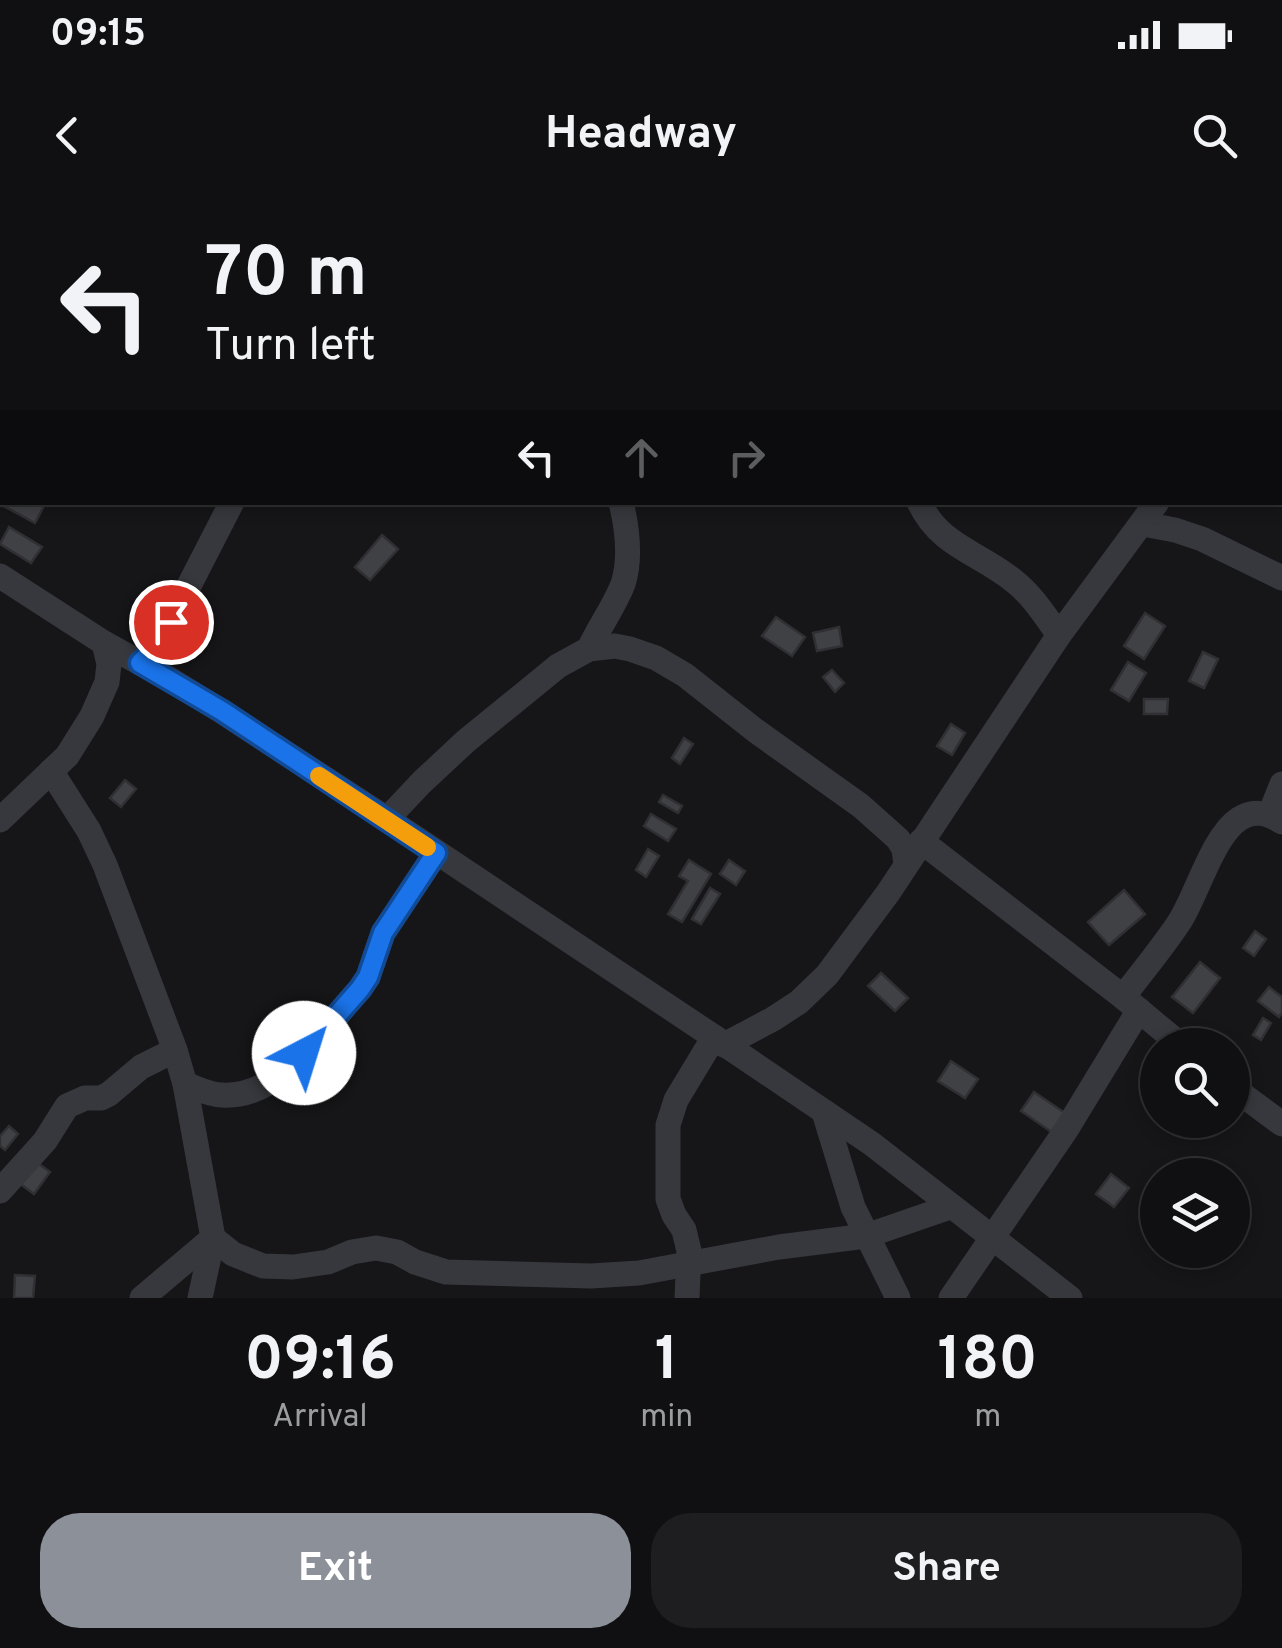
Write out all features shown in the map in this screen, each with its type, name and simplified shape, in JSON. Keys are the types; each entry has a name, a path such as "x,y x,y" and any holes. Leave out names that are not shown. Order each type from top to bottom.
{"street":[{"path":"140,663 159,644 230,505"},
{"path":"590,649 624,579 627,553 622,505"},
{"path":"921,505 946,538 1028,593 1059,635"},
{"path":"687,1298 689,1250 668,1199 668,1125 676,1100 719,1041 773,1020 813,990 888,893 1059,635 1150,513 1175,530 1282,578"},
{"path":"0,576 104,643 222,711 387,818 872,1144 1070,1298"},
{"path":"0,820 67,756 107,682 109,664 104,643"},
{"path":"387,818 422,782 558,666 590,649 614,646 656,658 685,675 861,806 898,838 906,864"},
{"path":"51,771 89,831 105,865 175,1050 213,1238 200,1298"},
{"path":"951,1298 1066,1130 1221,839 1237,820 1253,812 1276,818 1282,784"},
{"path":"921,842 1160,1028"},
{"path":"184,1084 212,1094 234,1095 261,1087 285,1072 360,989 383,933 436,853"},
{"path":"0,1191 45,1141 67,1106 84,1098 102,1098 141,1068 175,1050"},
{"path":"1250,1100 1282,1124"},
{"path":"824,1112 853,1207 898,1298"},
{"path":"213,1238 233,1254 263,1266 328,1262 376,1248 397,1252 446,1272 590,1276 638,1273 866,1236 950,1207"},
{"path":"142,1298 213,1238"}],"building":[{"path":"2,505 44,505 35,523"},
{"path":"9,527 42,547 31,563 0,544"},
{"path":"382,535 398,549 370,580 355,567"},
{"path":"1145,613 1165,626 1144,659 1124,646"},
{"path":"776,617 805,637 792,656 762,636"},
{"path":"839,627 842,646 817,651 813,633"},
{"path":"1203,652 1218,659 1204,688 1189,681"},
{"path":"1128,662 1146,673 1129,701 1111,690"},
{"path":"832,670 844,683 835,692 823,677"},
{"path":"1144,699 1168,699 1167,714 1144,714"},
{"path":"951,724 965,733 952,755 937,746"},
{"path":"684,738 693,744 680,764 672,758"},
{"path":"125,780 136,789 121,807 110,798"},
{"path":"663,795 682,806 678,813 659,802"},
{"path":"651,814 676,829 668,841 644,826"},
{"path":"648,849 659,856 646,877 636,870"},
{"path":"689,860 711,874 682,922 668,914 688,881 679,876"},
{"path":"729,860 745,871 736,885 720,874"},
{"path":"710,888 720,894 701,924 692,919"},
{"path":"1124,890 1145,914 1109,945 1088,922"},
{"path":"1255,931 1266,939 1254,956 1243,948"},
{"path":"1200,962 1220,978 1193,1013 1172,997"},
{"path":"881,973 908,998 895,1011 868,986"},
{"path":"1269,987 1282,997 1279,1017 1258,1001"},
{"path":"1263,1018 1271,1023 1261,1040 1253,1035"},
{"path":"951,1061 978,1079 965,1098 938,1081"},
{"path":"1034,1092 1065,1113 1053,1133 1021,1111"},
{"path":"9,1126 18,1134 5,1150 0,1146 0,1136"},
{"path":"35,1161 50,1172 34,1194 19,1183"},
{"path":"1111,1174 1129,1188 1114,1207 1096,1194"},
{"path":"15,1275 35,1276 33,1298 14,1298"}],"slow traffic":[{"path":"319,776 427,847"}],"route":[{"path":"171,622 159,644 140,663 222,711 436,853 383,933 368,977 304,1053"}]}
